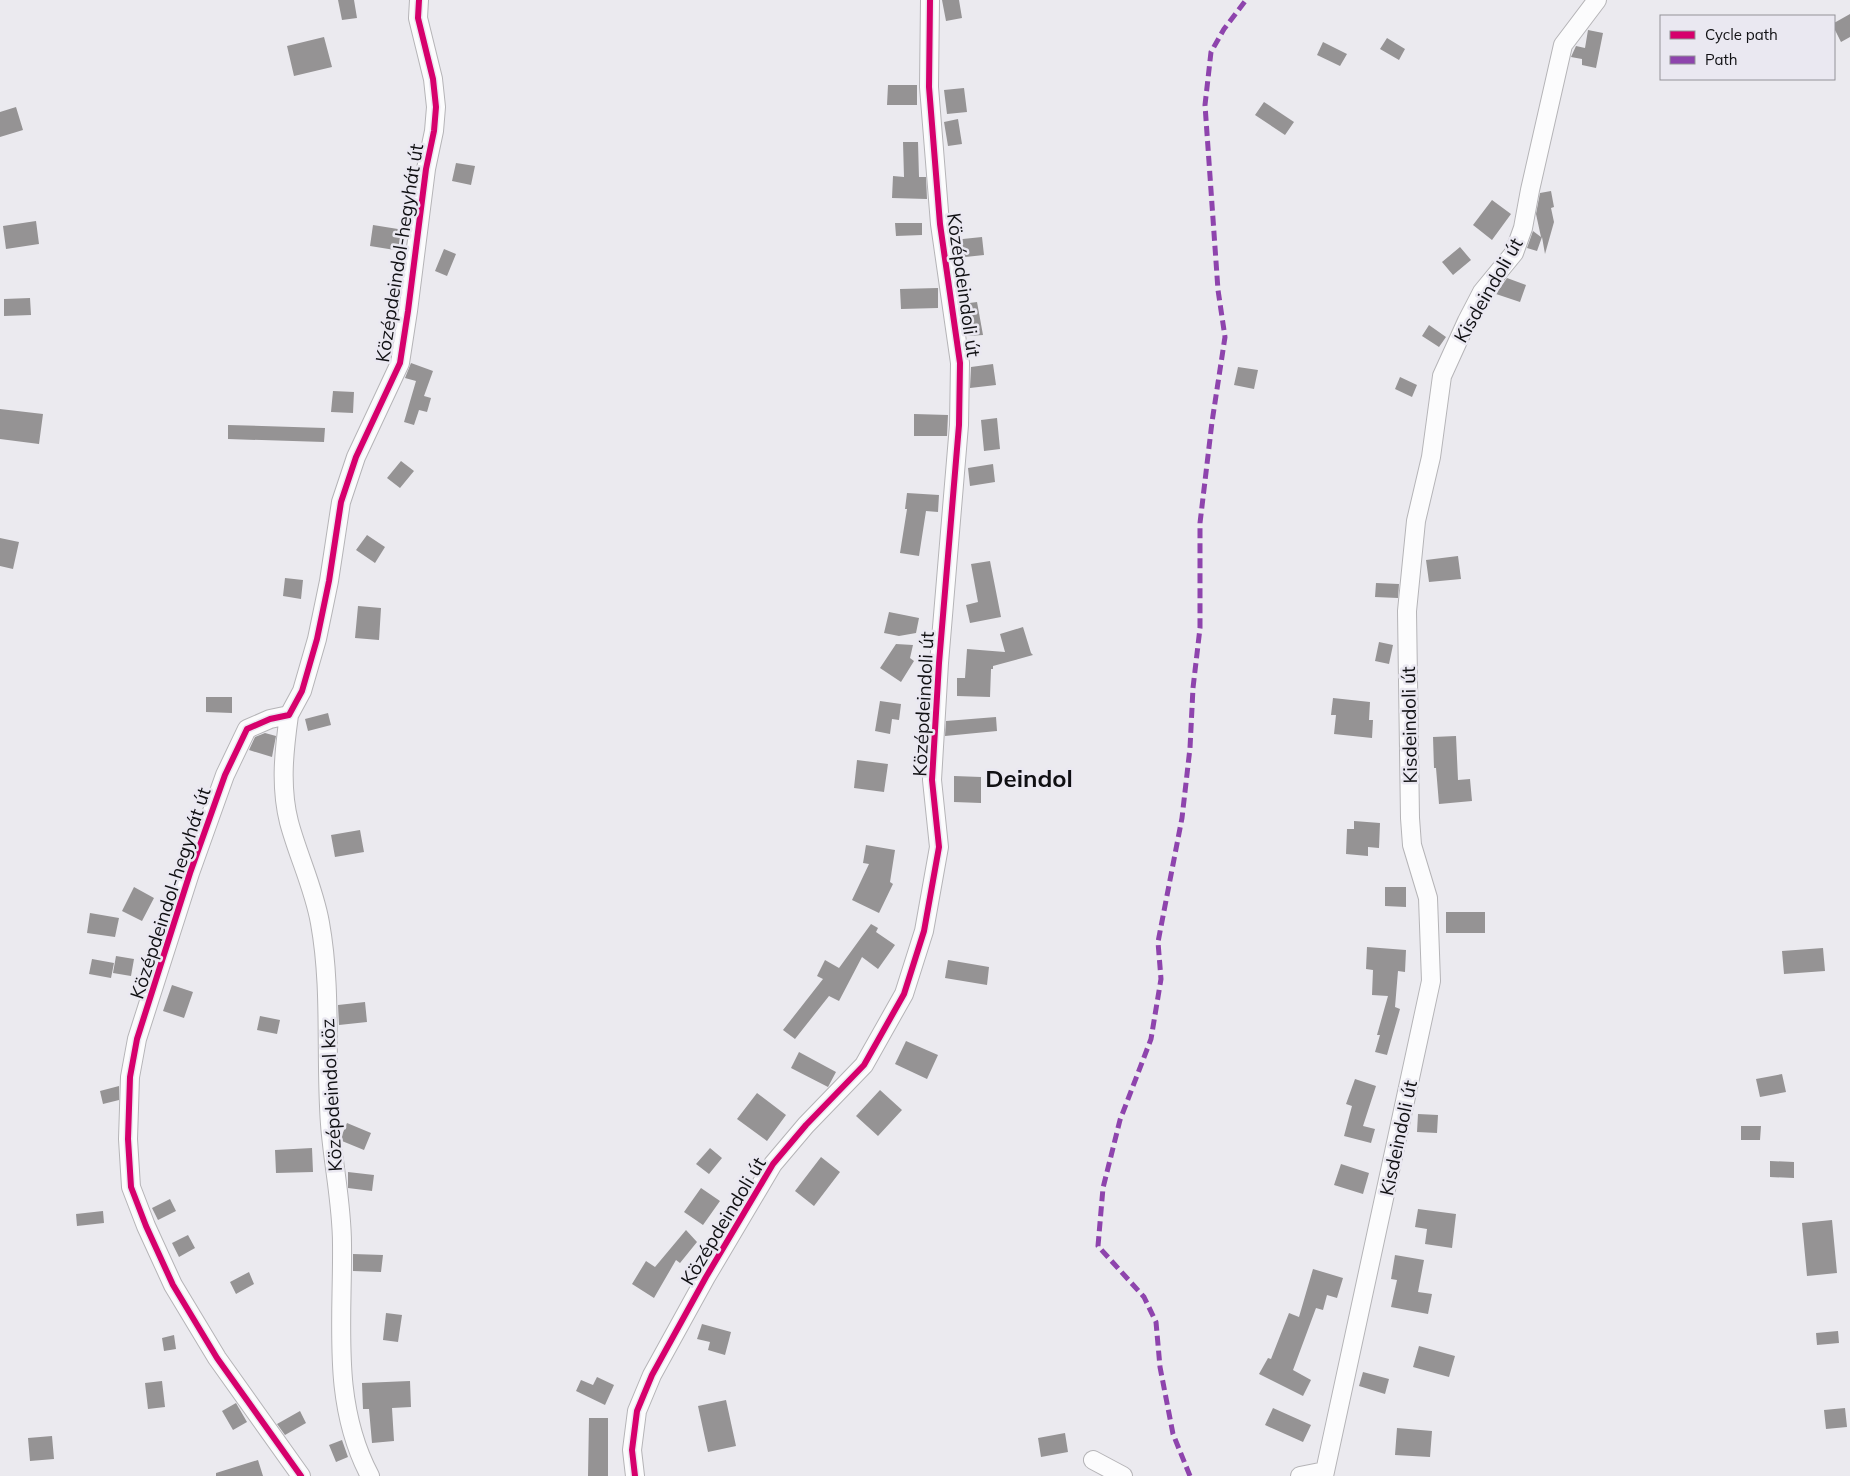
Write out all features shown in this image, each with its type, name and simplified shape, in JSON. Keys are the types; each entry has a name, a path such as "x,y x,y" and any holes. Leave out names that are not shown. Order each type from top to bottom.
{"street":[{"name":"Középdeindol-hegyhát út","path":"301,1476 217,1358 173,1285 146,1226 131,1188 128,1139 130,1078 136,1040 190,874 225,775 247,728 270,719 289,715 302,691 329,581 340,502 356,457 400,364 436,107 432,79 418,18 419,0"},
{"name":"Középdeindoli út","path":"635,1476 632,1450 637,1411 652,1375 706,1276 774,1164 806,1125 864,1065 904,994 924,931 939,847 932,780 939,662 959,425 960,363 940,224 928,87 930,0"},
{"name":"Kisdeindoli út","path":"1324,1474 1431,981 1428,898 1412,845 1407,611 1416,521 1431,457 1442,376 1482,292 1514,253 1523,228 1563,45 1597,0"},
{"name":"Középdeindol köz","path":"289,715 283,786 289,822 315,897 321,924 326,970 330,1124 342,1242 341,1371 352,1435 370,1476"},
{"path":"1093,1460 1123,1476"},
{"path":"1300,1476 1324,1474"}],"building":[{"path":"338,0 354,0 357,18 342,20"},
{"path":"942,0 959,0 962,18 946,21"},
{"path":"1850,14 1850,37 1841,42 1835,30 1835,22"},
{"path":"1588,30 1603,33 1596,68 1582,65 1582,59 1571,57 1576,46 1585,48"},
{"path":"324,37 332,67 294,76 287,46"},
{"path":"1387,38 1405,49 1399,60 1380,49"},
{"path":"1323,42 1347,54 1340,66 1317,55"},
{"path":"888,85 917,85 917,105 887,105"},
{"path":"964,88 967,112 947,114 944,90"},
{"path":"1264,102 1294,122 1285,135 1255,115"},
{"path":"16,107 23,130 0,137 0,112"},
{"path":"958,119 962,144 948,146 944,122"},
{"path":"903,142 918,142 919,177 926,177 927,199 892,198 893,176 904,177"},
{"path":"456,163 475,166 471,185 452,181"},
{"path":"1551,191 1554,207 1551,208 1554,222 1545,254 1542,237 1537,251 1527,248 1533,231 1541,237 1536,214 1540,193"},
{"path":"1492,200 1511,214 1492,240 1473,225"},
{"path":"36,221 39,244 6,249 3,226"},
{"path":"895,223 922,223 922,235 896,236"},
{"path":"373,225 404,230 401,251 370,246"},
{"path":"982,237 984,255 956,258 953,240"},
{"path":"1460,247 1471,260 1453,275 1442,262"},
{"path":"444,249 456,254 447,276 435,271"},
{"path":"1507,278 1526,285 1520,302 1496,294"},
{"path":"938,288 938,308 901,309 900,289"},
{"path":"30,298 31,315 4,316 4,299"},
{"path":"977,302 983,335 967,336 962,304"},
{"path":"1429,325 1446,337 1439,347 1422,336"},
{"path":"411,363 433,371 424,396 431,398 427,412 419,410 414,425 404,422 416,381 405,378"},
{"path":"993,364 996,385 970,388 971,367"},
{"path":"1238,367 1258,370 1254,389 1234,385"},
{"path":"1400,377 1417,385 1412,397 1395,389"},
{"path":"333,391 354,392 353,413 331,412"},
{"path":"0,409 43,414 39,444 0,439"},
{"path":"914,414 948,415 947,436 914,436"},
{"path":"997,418 1000,449 984,451 981,420"},
{"path":"228,425 325,428 324,442 228,439"},
{"path":"401,461 414,471 400,488 387,478"},
{"path":"993,464 995,482 970,486 968,468"},
{"path":"907,493 939,495 938,512 926,511 919,556 900,553 907,509 905,509"},
{"path":"367,535 385,547 375,563 356,550"},
{"path":"0,538 19,542 13,569 0,566"},
{"path":"1458,556 1461,579 1429,582 1426,560"},
{"path":"990,561 1001,617 970,623 966,605 978,602 971,564"},
{"path":"285,578 303,580 301,599 283,596"},
{"path":"1376,583 1399,584 1398,598 1375,597"},
{"path":"358,606 381,608 379,640 355,638"},
{"path":"889,612 919,618 916,633 899,636 884,633"},
{"path":"1023,627 1033,655 993,666 993,669 991,669 990,697 957,696 957,678 965,678 967,649 1005,652 1000,634"},
{"path":"1379,642 1393,645 1389,664 1375,661"},
{"path":"896,644 913,645 910,658 914,661 901,682 880,668"},
{"path":"206,697 232,697 232,713 206,712"},
{"path":"1333,698 1370,702 1369,720 1373,720 1372,738 1334,734 1336,715 1331,715"},
{"path":"880,701 901,704 899,720 892,719 890,734 875,731"},
{"path":"328,713 331,725 308,731 305,719"},
{"path":"996,717 997,731 945,736 946,721"},
{"path":"265,733 276,736 272,757 249,750 255,737"},
{"path":"1456,736 1458,780 1470,779 1472,801 1439,804 1436,768 1434,768 1433,737"},
{"path":"857,760 888,764 884,792 854,788"},
{"path":"954,776 981,777 981,803 954,802"},
{"path":"1354,821 1380,823 1379,848 1368,847 1368,856 1346,854 1347,829 1354,829"},
{"path":"360,830 364,852 335,857 331,835"},
{"path":"866,845 895,850 890,882 893,884 879,913 852,900 869,864 863,863"},
{"path":"134,887 154,898 142,921 122,911"},
{"path":"1385,887 1406,887 1406,907 1385,906"},
{"path":"1446,912 1485,912 1485,933 1446,933"},
{"path":"90,913 119,918 115,937 87,933"},
{"path":"871,924 878,928 876,932 895,945 878,969 862,957 839,1001 829,996 795,1039 783,1030 823,979 817,976 825,960 839,968"},
{"path":"1367,947 1406,950 1405,972 1398,971 1395,1007 1400,1009 1387,1055 1375,1052 1380,1035 1377,1035 1388,996 1372,995 1373,970 1366,969"},
{"path":"1823,948 1825,971 1784,974 1782,951"},
{"path":"116,956 134,959 131,976 113,973"},
{"path":"92,959 114,963 111,978 89,974"},
{"path":"948,960 989,967 987,985 945,978"},
{"path":"172,985 193,992 184,1018 163,1011"},
{"path":"365,1002 367,1022 339,1025 338,1005"},
{"path":"260,1016 280,1020 277,1034 257,1030"},
{"path":"906,1041 938,1055 927,1079 895,1064"},
{"path":"799,1052 836,1072 828,1087 791,1068"},
{"path":"1782,1074 1786,1092 1760,1097 1756,1079"},
{"path":"1355,1079 1376,1086 1363,1126 1375,1129 1371,1143 1344,1136 1352,1106 1346,1104"},
{"path":"119,1086 119,1100 103,1104 100,1091"},
{"path":"880,1090 902,1110 878,1136 856,1116"},
{"path":"757,1093 786,1115 767,1141 737,1119"},
{"path":"1418,1114 1438,1115 1437,1133 1417,1132"},
{"path":"347,1123 371,1133 364,1150 342,1141 342,1135"},
{"path":"1741,1126 1761,1126 1760,1140 1741,1140"},
{"path":"312,1148 313,1172 276,1173 275,1150"},
{"path":"710,1148 722,1158 709,1174 696,1164"},
{"path":"821,1157 840,1172 814,1206 795,1191"},
{"path":"1770,1161 1794,1162 1794,1178 1770,1177"},
{"path":"1341,1164 1369,1173 1363,1194 1334,1185"},
{"path":"348,1172 374,1175 372,1191 348,1188"},
{"path":"701,1188 720,1201 703,1225 684,1212"},
{"path":"170,1199 176,1211 158,1220 152,1208"},
{"path":"1418,1209 1456,1214 1452,1248 1425,1244 1427,1229 1415,1227"},
{"path":"103,1211 104,1223 77,1226 76,1214"},
{"path":"1832,1220 1837,1273 1807,1276 1802,1223"},
{"path":"686,1230 697,1242 680,1263 676,1260 654,1298 632,1284 646,1261 655,1267"},
{"path":"188,1235 195,1248 179,1257 172,1243"},
{"path":"353,1254 383,1255 381,1272 353,1271"},
{"path":"1395,1255 1424,1260 1418,1292 1432,1294 1428,1314 1391,1307 1397,1280 1391,1279"},
{"path":"1313,1269 1343,1278 1337,1298 1327,1295 1323,1310 1316,1308 1293,1370 1311,1380 1303,1396 1259,1374 1268,1358 1271,1359 1289,1313 1299,1317"},
{"path":"249,1272 254,1284 236,1294 230,1282"},
{"path":"386,1313 402,1315 398,1342 383,1340"},
{"path":"702,1324 731,1332 725,1355 708,1350 710,1342 697,1339"},
{"path":"1838,1331 1839,1343 1817,1345 1816,1333"},
{"path":"174,1335 176,1349 164,1351 162,1338"},
{"path":"1419,1346 1455,1356 1449,1377 1413,1367"},
{"path":"1363,1372 1389,1379 1385,1394 1359,1386"},
{"path":"597,1377 614,1385 605,1405 576,1391 581,1380 593,1385"},
{"path":"162,1381 165,1407 148,1409 145,1383"},
{"path":"410,1381 411,1407 392,1408 394,1441 372,1443 369,1409 363,1409 362,1383"},
{"path":"726,1400 736,1446 708,1452 698,1406"},
{"path":"236,1403 247,1422 233,1430 222,1411"},
{"path":"1273,1408 1311,1425 1303,1442 1265,1425"},
{"path":"1845,1408 1847,1427 1826,1429 1824,1410"},
{"path":"300,1411 306,1423 285,1435 277,1424"},
{"path":"589,1418 608,1418 608,1476 588,1476"},
{"path":"1397,1428 1432,1431 1430,1457 1395,1455"},
{"path":"1065,1433 1068,1452 1041,1457 1038,1438"},
{"path":"52,1436 54,1459 30,1461 28,1438"},
{"path":"342,1440 348,1457 336,1462 329,1445"},
{"path":"258,1460 263,1476 216,1476 216,1473"}],"marked path":[{"path":"1190,1476 1173,1434 1160,1367 1156,1322 1144,1297 1098,1246 1103,1188 1120,1120 1151,1039 1161,979 1158,942 1182,818 1200,628 1200,523 1212,422 1225,337 1218,290 1205,105 1211,52 1224,29 1246,0"}],"cycle path":[{"path":"301,1476 217,1358 173,1285 146,1226 131,1187 128,1139 130,1077 137,1039 190,873 225,775 247,729 270,719 289,715 302,691 317,639 329,581 341,502 356,457 400,363 436,107 433,79 418,18 419,0"},
{"path":"635,1476 632,1450 637,1411 652,1375 706,1277 773,1164 806,1125 864,1065 904,994 924,931 939,847 932,780 939,663 959,425 960,363 940,224 929,87 930,0"}],"district":[{"name":"Deindol","path":"1029,779"}]}
